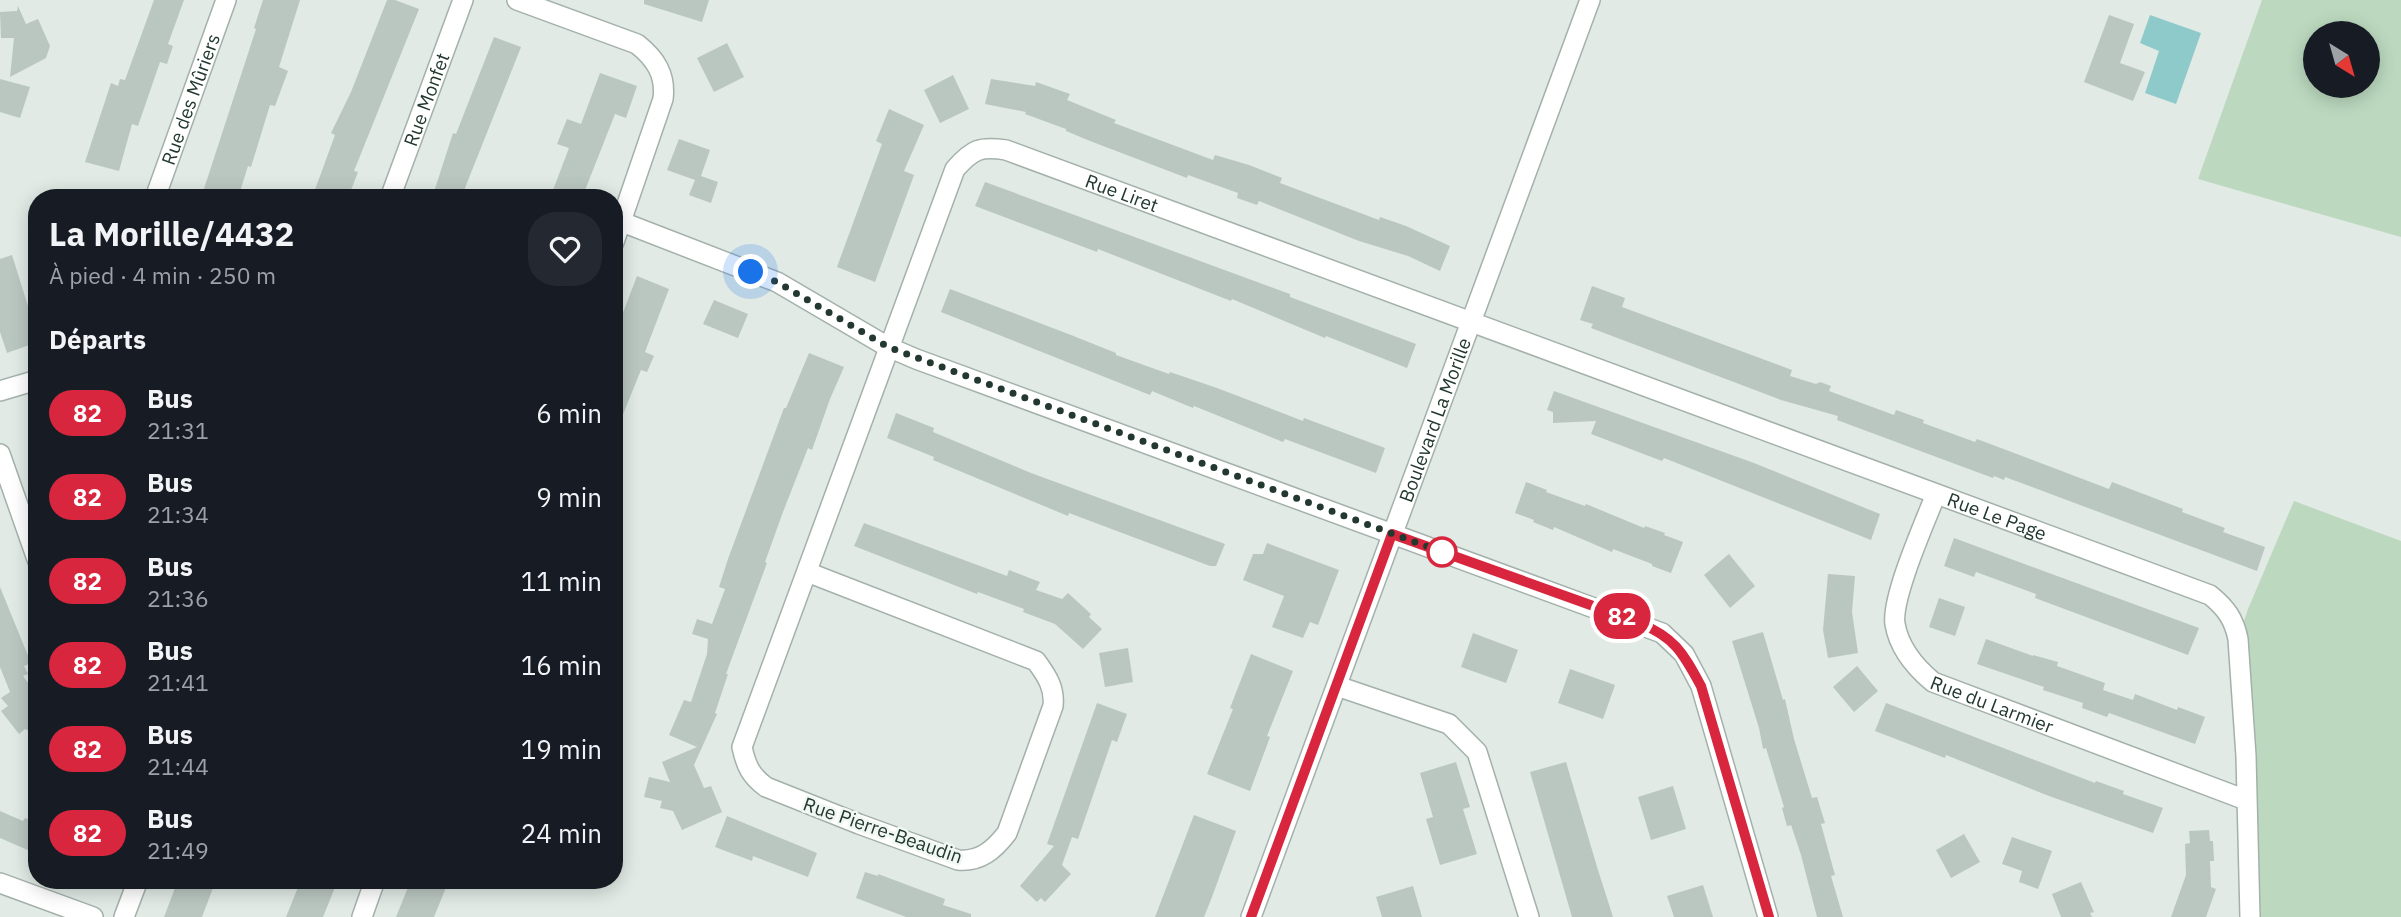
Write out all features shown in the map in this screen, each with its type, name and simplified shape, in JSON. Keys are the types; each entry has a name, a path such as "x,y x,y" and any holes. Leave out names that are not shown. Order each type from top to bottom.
{"street":[{"name":"Rue des Mûriers","path":"158,189 226,0"},
{"name":"Rue Monfet","path":"393,189 463,0"},
{"path":"517,0 637,44 649,54 660,70 665,87 663,99 623,219"},
{"name":"Boulevard La Morille","path":"1251,917 1590,0"},
{"name":"Rue Liret","path":"888,347 955,169 969,154 986,147 1006,150 1473,321"},
{"path":"623,222 777,282 888,347 1662,632 1684,653 1701,686 1769,917"},
{"name":"Rue Le Page","path":"1473,321 2210,595 2224,607 2235,623 2238,639 2246,756 2250,917"},
{"name":"Rue Pierre-Beaudin","path":"807,572 1036,661 1047,676 1054,694 1053,706 1007,833 995,848 970,861 958,860 766,787 753,777 745,763 742,747 888,347"},
{"path":"0,391 28,383"},
{"path":"0,454 28,533"},
{"name":"Rue du Larmier","path":"1936,494 1896,602 1895,624 1904,649 1917,668 1933,682 2246,800"},
{"path":"1337,686 1449,724 1477,752 1529,917"},
{"path":"0,883 93,917"},
{"path":"124,917 135,889"},
{"path":"362,917 372,889"}],"green space":[{"path":"2262,0 2401,0 2401,237 2198,179"},
{"path":"2294,501 2401,541 2401,917 2250,917 2238,639"}],"water":[{"path":"2150,15 2201,33 2176,104 2145,93 2159,51 2140,43"}],"building":[{"path":"154,0 184,0 168,44 173,46 167,64 160,62 138,126 132,124 119,171 85,162 111,83 118,86 120,79 125,80"},
{"path":"263,0 300,0 279,67 288,71 275,106 270,105 251,167 248,166 241,189 204,189 256,29 254,28"},
{"path":"387,0 395,0 419,9 354,171 358,172 351,189 315,189 335,135 331,133 351,92"},
{"path":"644,0 709,0 702,22 644,4"},
{"path":"18,6 26,24 38,19 50,46 46,58 10,77 14,38 1,38 0,12 17,11"},
{"path":"2109,15 2134,24 2120,63 2145,72 2133,101 2084,82"},
{"path":"494,37 521,47 465,189 435,189 453,133 456,134"},
{"path":"727,43 744,77 714,92 697,58"},
{"path":"600,73 637,86 626,118 615,114 586,189 553,189 569,148 557,144 567,119 581,124"},
{"path":"953,75 969,109 940,123 924,90"},
{"path":"0,79 30,87 20,118 0,112"},
{"path":"991,79 1035,86 1036,82 1070,94 1067,100 1116,120 1114,123 1213,160 1215,155 1249,165 1282,178 1280,183 1379,220 1380,217 1406,226 1450,246 1440,271 1408,256 1359,241 1259,201 1257,205 1237,198 1238,193 1188,175 1187,178 1090,141 1025,114 1026,112 985,104"},
{"path":"889,109 924,125 904,171 914,175 875,282 837,267 882,144 876,141"},
{"path":"679,139 710,150 701,176 718,182 711,203 689,195 695,180 667,170"},
{"path":"985,182 1290,294 1290,297 1416,344 1407,368 1326,336 1325,338 1232,299 1231,301 1098,249 1097,252 975,206"},
{"path":"12,255 28,306 28,345 7,353 0,332 0,259"},
{"path":"637,276 669,289 645,352 654,356 647,372 641,370 623,414 623,313"},
{"path":"1592,286 1625,298 1622,307 1792,370 1790,376 1831,386 1829,391 1894,415 1896,410 1924,420 1923,423 1975,442 1977,439 2109,489 2112,482 2183,509 2182,512 2225,528 2223,532 2265,547 2257,571 2005,477 2004,480 1994,476 1993,478 1837,420 1838,416 1781,400 1591,328 1593,324 1580,320"},
{"path":"950,289 1116,355 1385,448 1376,473 1285,439 1283,442 1152,391 1150,395 941,312"},
{"path":"714,300 748,314 738,338 703,324"},
{"path":"809,353 844,367 812,450 808,448 783,512 726,674 715,713 717,714 694,765 704,788 711,786 722,812 682,830 673,811 660,808 662,801 644,797 649,777 670,782 662,762 697,747 669,735 684,700 691,702 707,654 708,639 692,634 697,619 712,624 725,589 719,587 728,559 784,408"},
{"path":"1554,391 1754,463 1880,514 1871,540 1664,458 1662,461 1591,434 1596,421 1553,423 1553,412 1547,410"},
{"path":"896,413 934,428 933,432 1031,473 1225,544 1216,566 1069,513 1068,516 933,460 934,457 887,438"},
{"path":"1526,482 1547,490 1546,492 1585,506 1586,504 1683,542 1671,573 1554,527 1553,530 1515,513"},
{"path":"864,523 1007,576 1009,570 1040,582 1036,590 1062,599 1068,593 1091,614 1089,617 1102,629 1083,649 1055,624 1023,612 1024,609 978,592 977,594 854,546"},
{"path":"1954,538 2199,628 2188,655 2035,598 2036,594 1976,572 1974,577 1944,566"},
{"path":"1267,543 1339,570 1318,625 1310,622 1303,638 1272,627 1284,596 1243,580 1253,554 1263,554"},
{"path":"1729,554 1755,586 1730,608 1704,575"},
{"path":"1828,574 1855,576 1852,612 1858,653 1828,658 1823,630"},
{"path":"0,587 28,656 28,664 24,666 28,674 23,676 28,683 28,730 25,729 19,734 1,711 8,706 1,698 10,692 0,667"},
{"path":"1939,598 1965,607 1955,636 1929,627"},
{"path":"1763,632 1783,700 1785,699 1812,798 1817,797 1825,823 1821,824 1835,875 1831,876 1843,917 1817,917 1801,855 1791,825 1787,826 1782,808 1784,807 1766,748 1763,749 1732,641"},
{"path":"1473,633 1518,650 1506,683 1461,667"},
{"path":"1986,639 2058,662 2057,666 2105,683 2103,690 2133,700 2135,694 2205,717 2195,744 2109,713 2107,717 2082,708 2083,703 1977,664"},
{"path":"1128,648 1133,682 1105,687 1099,653"},
{"path":"1251,654 1293,671 1267,736 1270,737 1250,791 1207,774"},
{"path":"1857,666 1878,691 1854,712 1833,687"},
{"path":"1570,669 1615,685 1603,719 1558,703"},
{"path":"1097,703 1127,714 1117,742 1112,740 1078,839 1072,837 1062,865 1071,874 1045,902 1041,898 1037,902 1020,886 1054,846 1047,844"},
{"path":"1886,703 2163,808 2153,833 1875,731"},
{"path":"1456,762 1470,807 1463,809 1477,854 1440,865 1426,819 1433,817 1420,773"},
{"path":"1566,762 1613,917 1572,917 1530,772"},
{"path":"1673,786 1686,829 1651,840 1638,797"},
{"path":"0,811 23,821 25,818 28,819 28,850 0,838"},
{"path":"1194,815 1236,831 1212,897 1204,917 1155,917"},
{"path":"727,816 817,853 808,877 753,856 752,861 715,847"},
{"path":"2209,830 2210,841 2213,841 2214,861 2210,861 2211,887 2216,889 2206,917 2171,917 2186,875 2185,844 2190,843 2189,831"},
{"path":"1964,834 1980,862 1951,878 1936,850"},
{"path":"2012,837 2052,851 2038,889 2019,882 2022,871 2002,864"},
{"path":"865,872 878,874 945,899 943,905 971,914 971,917 906,917 856,898"},
{"path":"2081,882 2094,912 2090,913 2092,917 2061,917 2052,894"},
{"path":"1703,885 1713,917 1674,917 1667,896"},
{"path":"1413,886 1422,917 1382,917 1376,897"},
{"path":"175,889 213,889 202,917 164,917"},
{"path":"297,889 334,889 323,917 286,917"},
{"path":"407,889 445,889 434,917 396,917"}],"bus line":[{"name":"82","path":"1251,917 1392,534 1638,622 1662,632 1684,653 1701,686 1769,917"}],"route":[{"path":"751,272 777,282 888,347 1442,552"}]}
